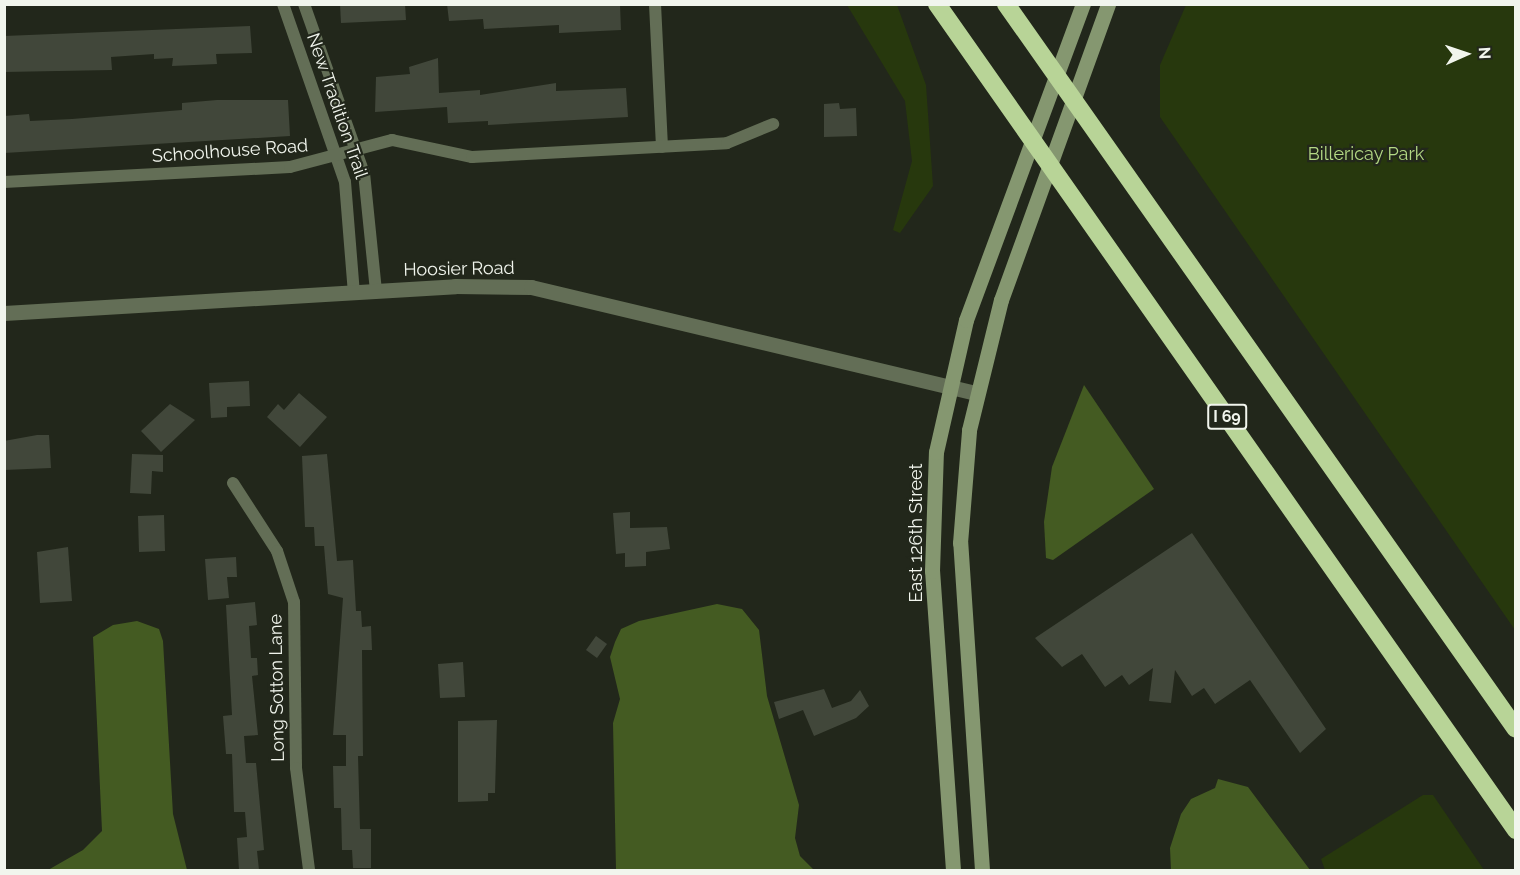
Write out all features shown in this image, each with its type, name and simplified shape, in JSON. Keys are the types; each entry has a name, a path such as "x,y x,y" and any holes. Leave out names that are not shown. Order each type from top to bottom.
{"highway":[{"name":"I 69","path":"937,4 1515,830"},
{"path":"1006,4 1515,729"}],"main road":[{"name":"East 126th Street","path":"953,870 931,538 947,387 966,320 1025,166 1083,4"},
{"path":"982,870 960,543 975,393 1041,188 1108,4"}],"street":[{"name":"New Tradition Trail","path":"283,4 337,157 349,201 354,292"},
{"name":"New Tradition Trail","path":"304,4 356,149 369,198 376,292"},
{"path":"655,4 662,147"},
{"name":"Schoolhouse Road","path":"4,182 290,167 402,139 472,157 662,147 727,142 773,124"},
{"name":"Hoosier Road","path":"4,312 482,285 561,291 975,393"},
{"name":"Long Sotton Lane","path":"233,483 277,551 294,602 296,768 309,870"}],"green space":[{"path":"847,5 897,5 926,85 933,186 900,233 893,230 912,161 905,101"},
{"name":"Billericay Park","path":"1186,5 1515,5 1515,630 1160,117 1160,65"},
{"path":"1423,795 1433,795 1484,870 1325,870 1321,859"}],"shaded area":[{"path":"1084,385 1154,489 1053,560 1046,558 1044,522 1052,467"},
{"path":"717,604 742,609 759,630 767,696 799,805 795,838 800,856 814,870 616,870 613,723 620,699 610,657 615,642 621,629 639,621"},
{"path":"137,621 159,629 163,641 173,814 187,870 48,870 83,850 102,831 93,637 113,625"},
{"path":"1218,779 1248,787 1310,870 1171,870 1170,848 1181,814 1191,799 1215,788"}],"building":[{"path":"340,4 405,4 406,20 341,23"},
{"path":"447,4 620,5 621,30 559,33 559,25 484,29 483,19 449,21"},
{"path":"250,26 252,53 216,54 217,64 172,66 173,58 154,59 154,54 111,57 112,70 4,72 4,36"},
{"path":"438,58 439,93 480,90 480,95 556,83 556,91 626,88 628,117 488,125 488,121 448,123 447,107 375,112 376,77 410,74 409,67"},
{"path":"217,100 288,100 290,136 4,153 4,116 29,114 30,121 72,119 182,110 182,103"},
{"path":"839,103 840,109 856,108 857,136 824,137 824,104"},
{"path":"249,381 250,406 227,407 227,417 211,418 209,383"},
{"path":"299,393 327,417 300,447 267,417 278,404 284,410"},
{"path":"170,404 195,420 161,452 141,431"},
{"path":"49,435 51,468 4,470 4,441"},
{"path":"132,454 163,455 163,472 152,471 151,494 130,493"},
{"path":"327,454 337,561 353,560 356,611 361,611 362,627 371,626 372,650 362,650 363,756 358,756 360,829 371,829 371,868 353,868 352,850 342,850 341,808 334,808 333,766 346,766 346,735 333,735 343,598 328,594 324,546 315,546 314,527 305,527 302,456"},
{"path":"630,512 630,528 667,527 670,549 646,552 646,566 625,567 625,553 616,554 613,513"},
{"path":"164,515 165,551 139,552 138,516"},
{"path":"1192,533 1326,729 1300,753 1250,680 1215,704 1204,688 1192,696 1175,670 1171,703 1149,701 1153,668 1129,685 1122,675 1105,687 1082,654 1062,667 1035,638"},
{"path":"68,547 72,601 40,603 37,552"},
{"path":"236,557 237,577 227,577 229,598 208,600 205,559"},
{"path":"255,602 257,625 249,626 251,658 257,658 258,675 252,676 258,735 244,736 246,763 256,763 264,850 257,851 259,870 239,870 237,838 247,837 245,812 234,812 232,754 226,754 223,716 232,715 226,605"},
{"path":"596,636 607,644 597,658 586,650"},
{"path":"463,662 465,697 440,698 438,664"},
{"path":"824,689 832,708 851,701 860,690 869,706 856,718 814,736 803,710 779,719 774,702"},
{"path":"497,720 495,793 488,793 488,801 458,802 458,721"}]}
